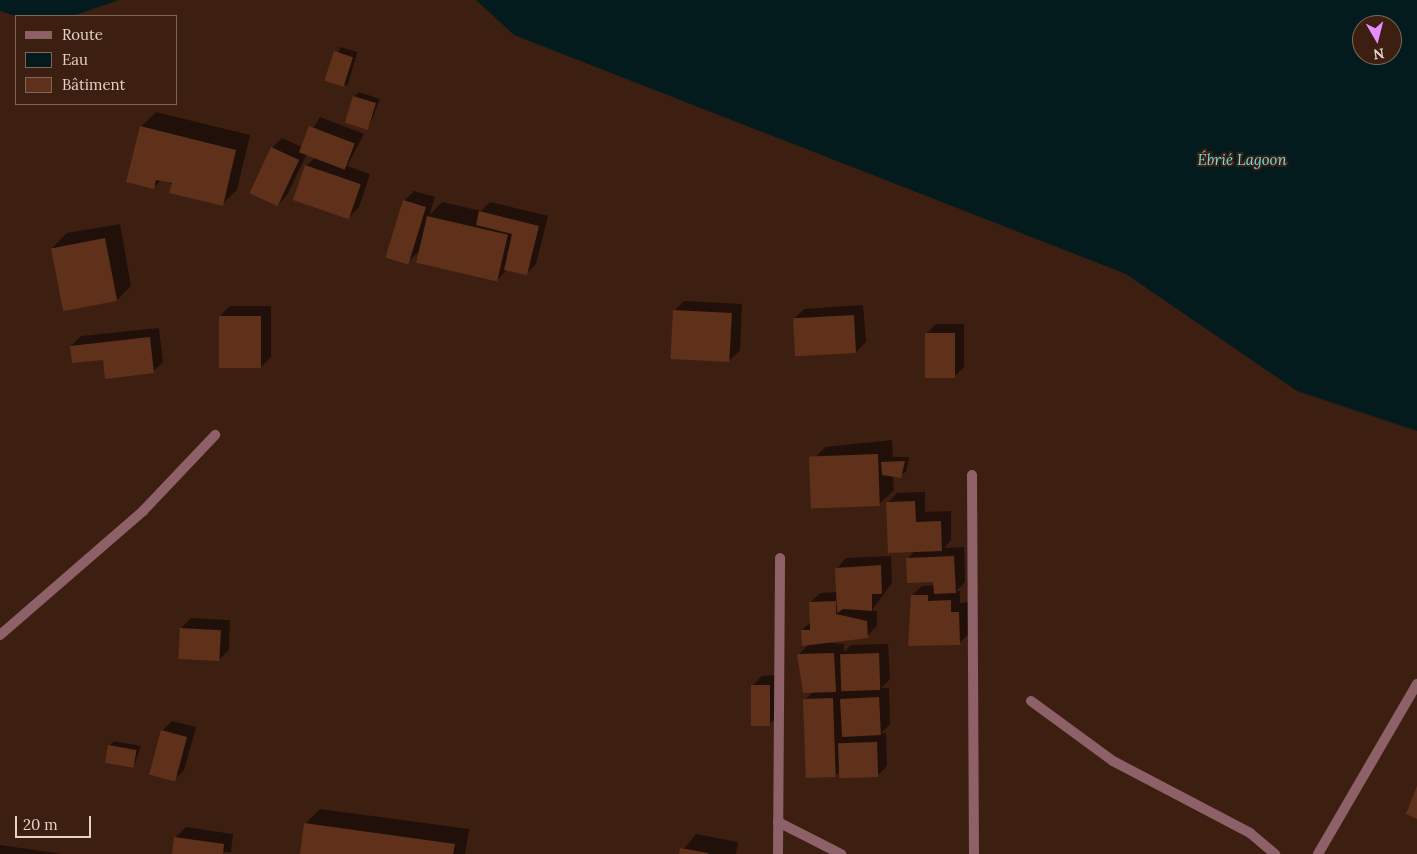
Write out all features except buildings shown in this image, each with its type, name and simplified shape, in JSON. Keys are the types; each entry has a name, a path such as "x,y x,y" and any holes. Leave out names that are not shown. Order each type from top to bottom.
{"street":[{"path":"0,635 143,511 215,435"},
{"path":"972,475 974,854"},
{"path":"778,854 780,558"},
{"path":"1318,854 1417,684"},
{"path":"1031,701 1113,761 1250,833 1275,854"},
{"path":"778,822 841,854"}],"water":[{"path":"0,0 119,0 75,15 15,16 0,11"},
{"name":"Ébrié Lagoon","path":"476,0 1417,0 1417,431 1297,391 1126,274 514,35"}]}
